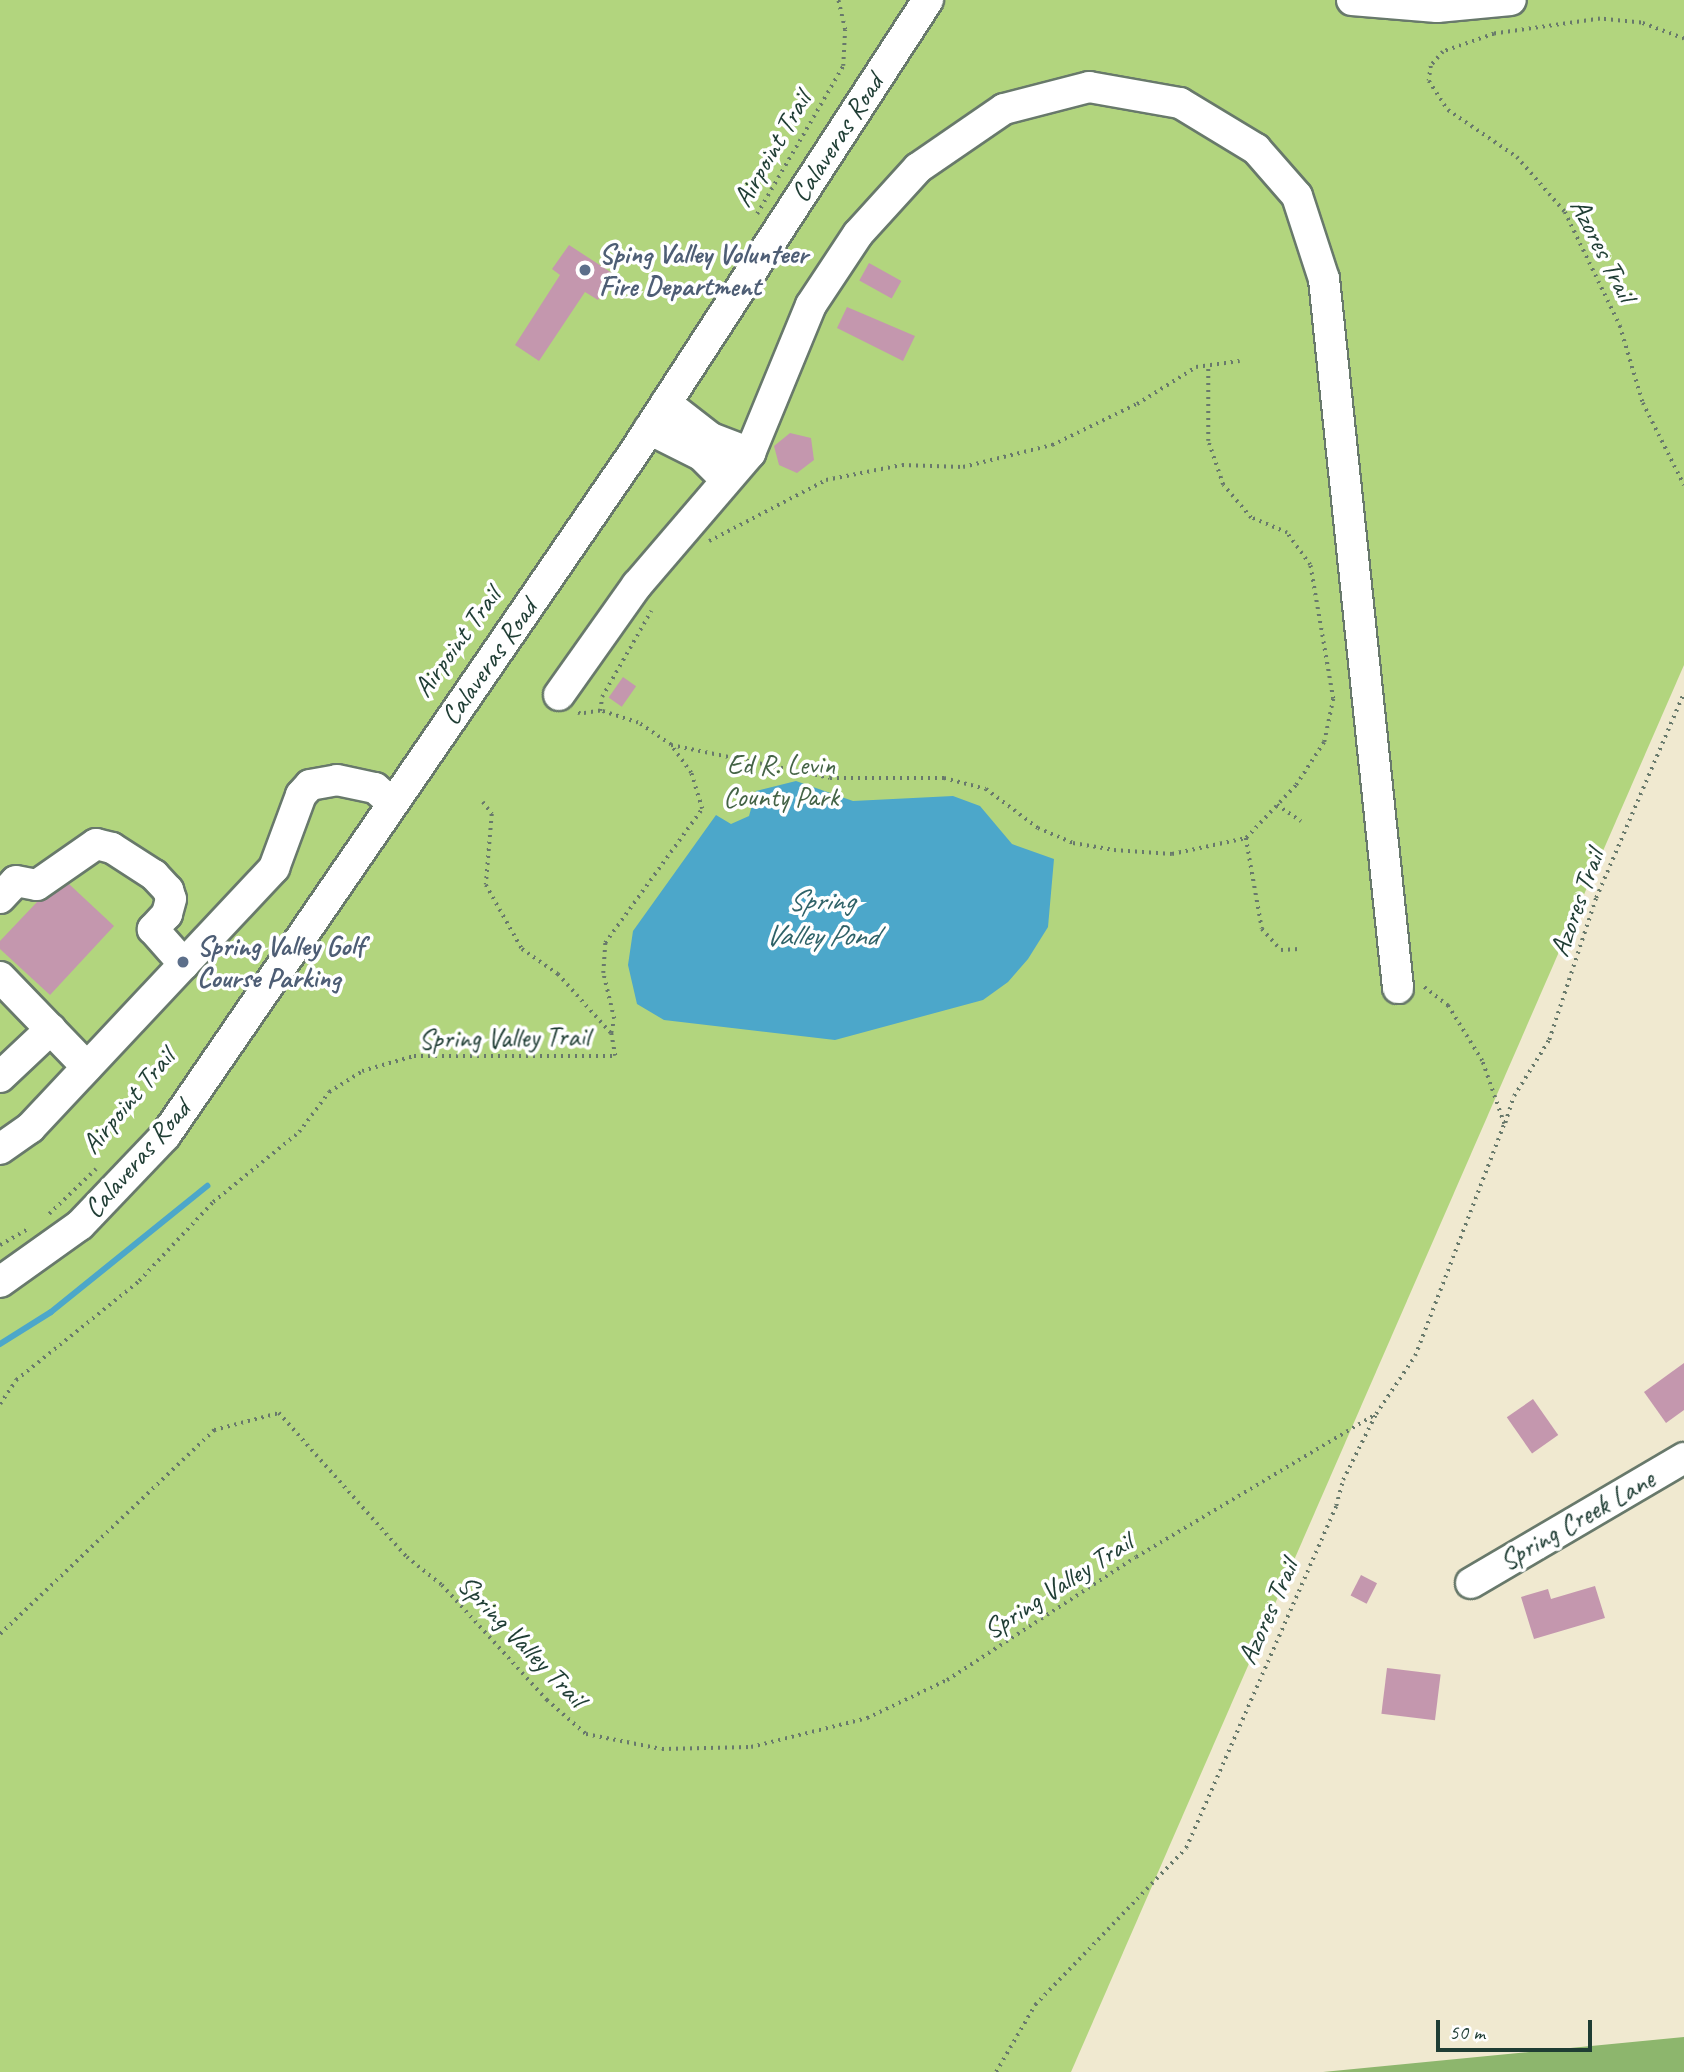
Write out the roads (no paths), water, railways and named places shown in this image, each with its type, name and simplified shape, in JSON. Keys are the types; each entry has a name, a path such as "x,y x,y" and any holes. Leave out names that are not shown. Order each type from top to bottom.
{"street":[{"name":"Calaveras Road","path":"0,1282 80,1225 165,1136 649,429 927,0"},
{"path":"1352,0 1437,7 1511,0"},
{"path":"562,699 637,585 750,453 811,305 858,234 918,168 1004,109 1089,88 1180,103 1256,149 1297,196 1324,279 1398,988"},
{"path":"666,403 711,438 750,453"},
{"path":"649,429 701,455 726,480"},
{"path":"0,1149 30,1128 274,869 301,794 310,785 319,780 350,782 375,788 392,803"},
{"path":"0,898 16,881 37,885 96,844 112,848 154,875 168,890 171,899 167,914 153,929 184,964"},
{"path":"4,989 51,1029 87,1066"},
{"path":"0,1077 51,1029"},
{"name":"Spring Creek Lane","path":"1471,1583 1684,1458"}],"water":[{"name":"Spring Valley Pond","path":"796,781 853,801 953,796 980,806 1012,844 1054,859 1048,927 1028,959 1008,982 983,1000 835,1040 664,1020 637,1004 628,965 633,931 716,815 731,824 749,816 756,791"}],"waterway":[{"path":"0,1344 51,1312 207,1186"}],"place":[{"name":"Sping Valley Volunteer Fire Department","path":"585,270"},
{"name":"Spring Valley Golf Course Parking","path":"183,962"}],"park label":[{"name":"Ed R. Levin County Park","path":"781,781"}]}
